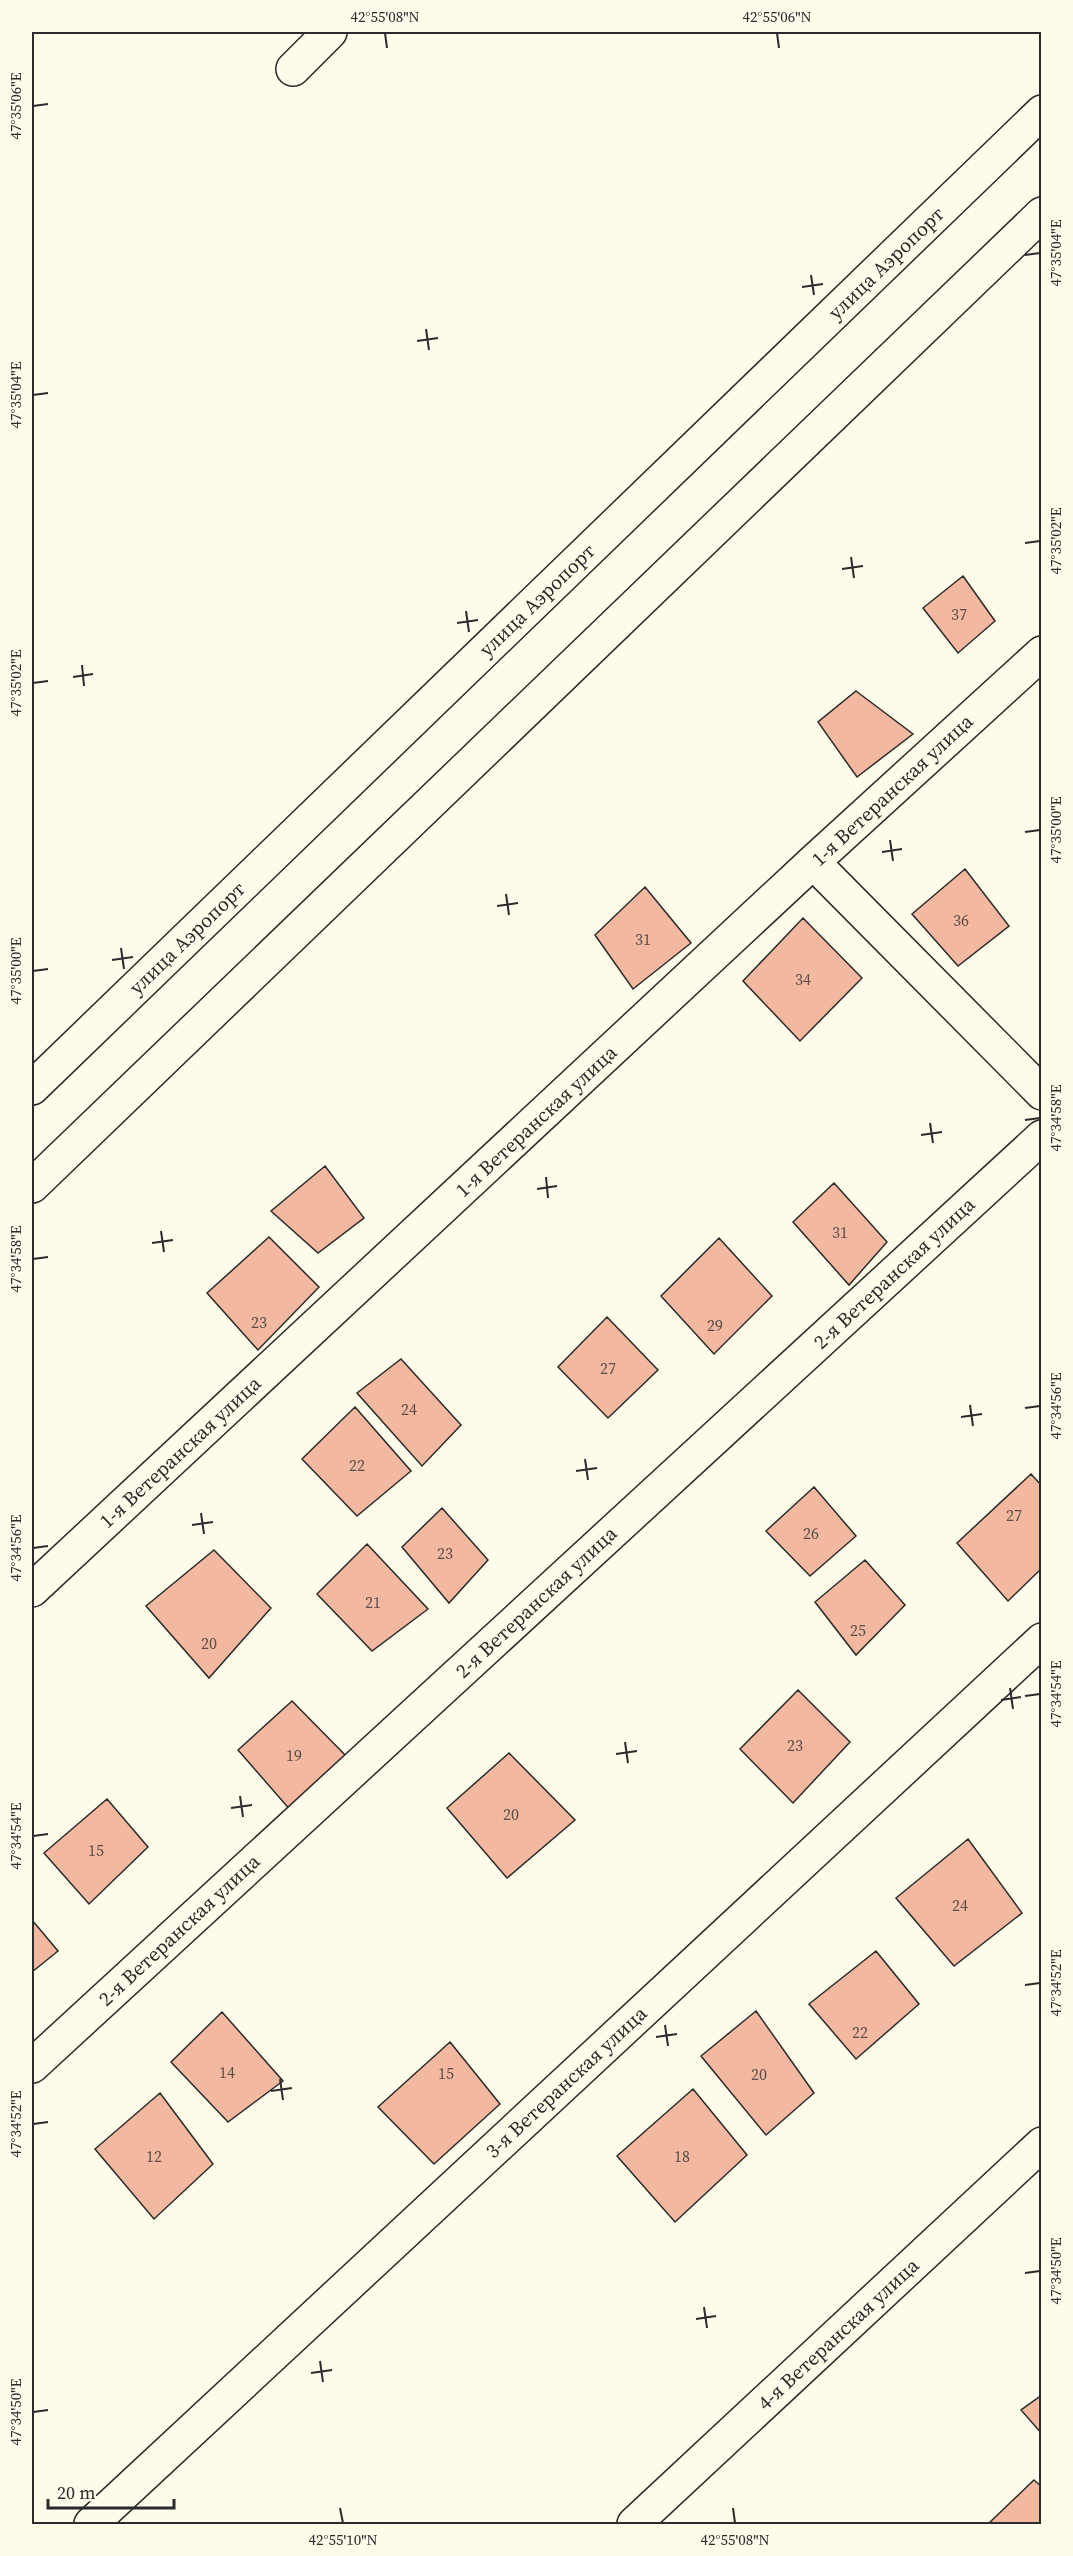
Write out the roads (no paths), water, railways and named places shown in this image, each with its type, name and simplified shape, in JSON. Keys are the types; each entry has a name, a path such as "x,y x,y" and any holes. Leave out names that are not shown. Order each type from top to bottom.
{"street":[{"path":"293,69 330,32"},
{"name":"улица Аэропорт","path":"32,1088 1041,112"},
{"path":"32,1186 1041,214"},
{"name":"1-я Ветеранская улица","path":"32,1590 813,862 1041,653"},
{"path":"813,862 1041,1093"},
{"name":"2-я Ветеранская улица","path":"32,2066 1041,1137"},
{"name":"3-я Ветеранская улица","path":"91,2524 1041,1640"},
{"name":"4-я Ветеранская улица","path":"634,2524 1041,2144"}]}
